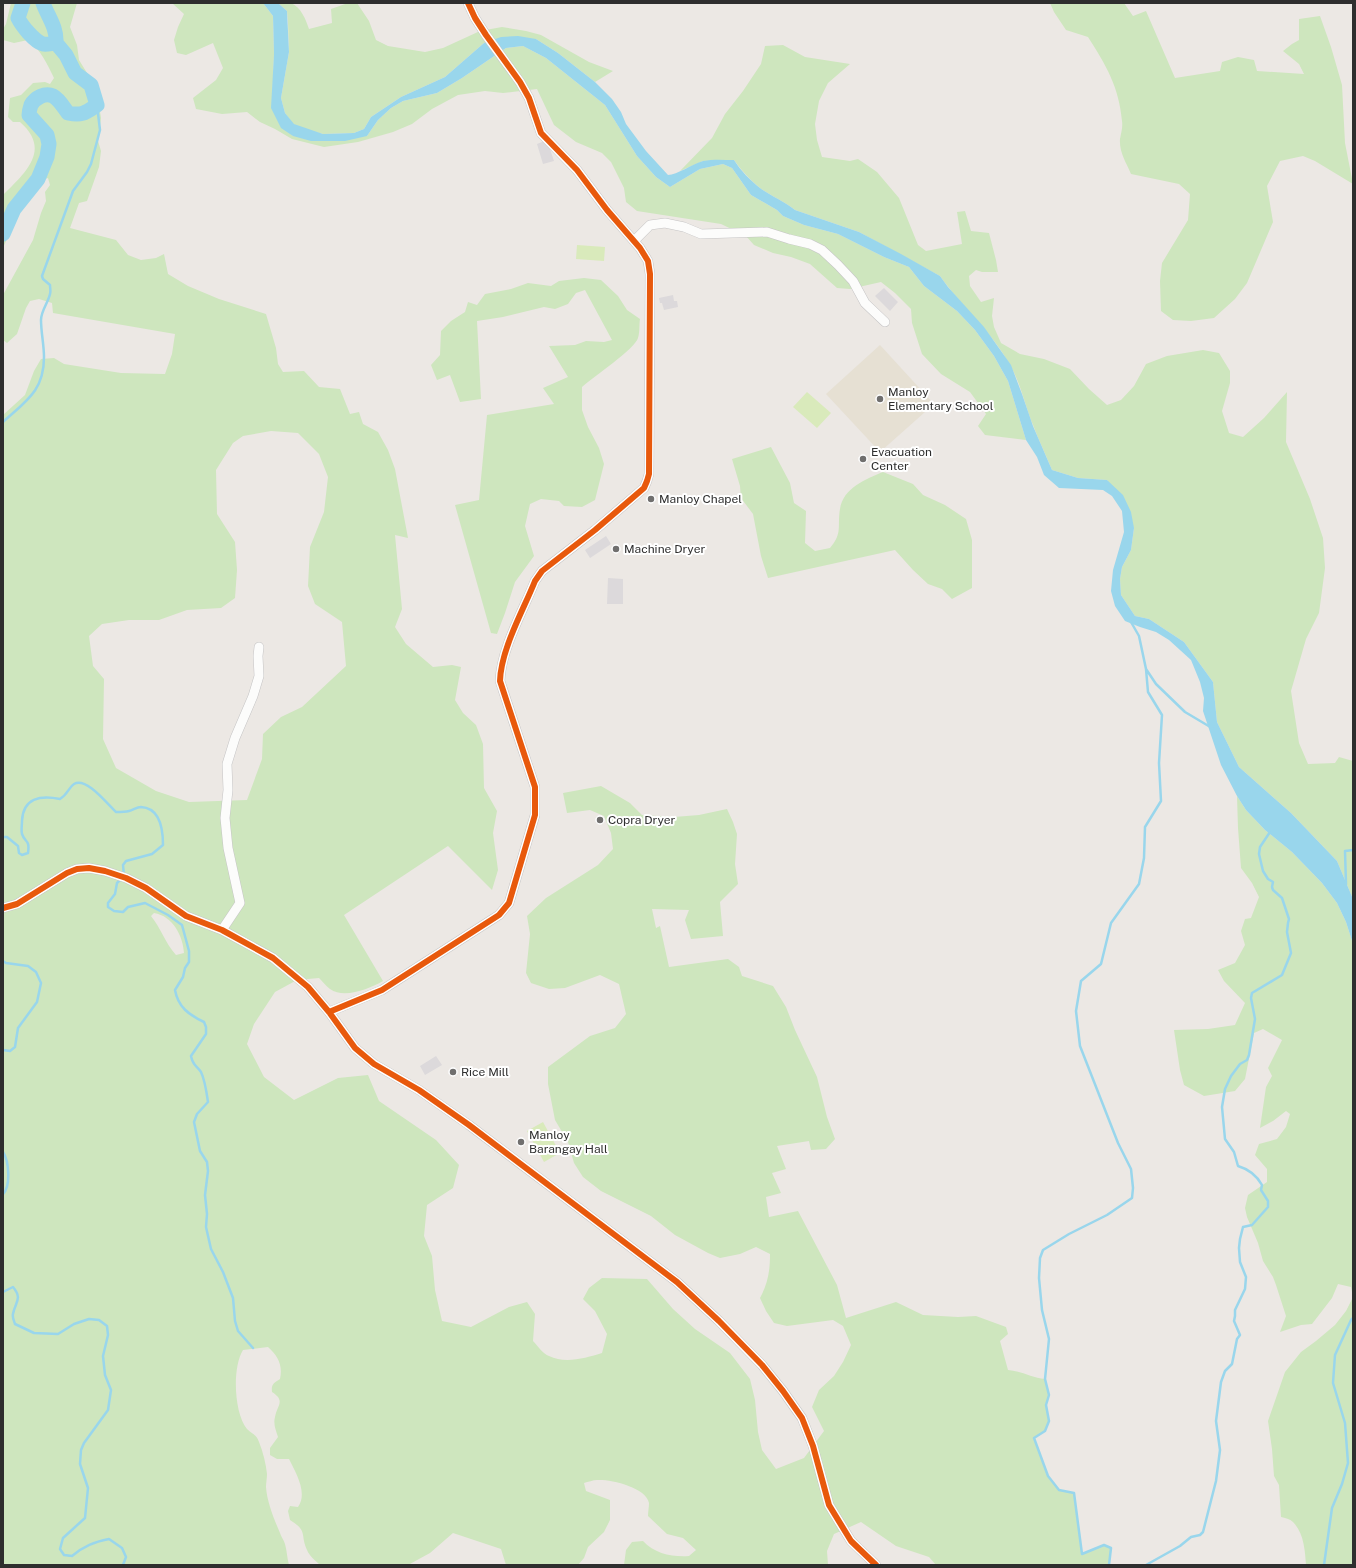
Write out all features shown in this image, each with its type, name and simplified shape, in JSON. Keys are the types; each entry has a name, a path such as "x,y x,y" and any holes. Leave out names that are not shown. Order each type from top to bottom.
{"street":[{"path":"329,1012 382,990 499,915 509,903 534,815 535,787 500,681 500,668 504,655 536,581 542,571 595,530 644,488 648,481 650,274 648,260 577,170 541,133 529,98 520,82 475,18 468,3"},
{"path":"634,241 650,225 665,224 684,228 701,234 767,232 810,244 822,250 838,265 853,281 866,302 885,322"},
{"path":"222,930 240,902 228,848 225,818 228,790 227,764 235,738 260,676 258,656 259,647"},
{"path":"3,908 17,904 67,873 77,869 89,868 105,871 126,878 146,888 186,916 222,930 273,958 308,987 329,1012 355,1048 374,1064 419,1090 475,1130 677,1282 720,1321 762,1365 783,1390 802,1418 813,1446 829,1505 851,1541 876,1565"}],"shaded area":[{"path":"547,140 554,161 543,164 537,144"},
{"path":"884,288 898,302 890,311 875,296"},
{"path":"673,295 674,301 677,301 678,307 664,310 659,298"},
{"name":"Manloy Elementary School","path":"880,345 934,404 880,452 826,394"},
{"path":"606,536 611,544 590,558 585,550"},
{"path":"608,578 623,579 623,604 607,604"},
{"path":"436,1056 442,1065 425,1075 420,1066"}],"green space":[{"path":"11,3 77,3 70,27 77,45 79,60 92,81 97,93 101,118 98,141 101,151 99,167 87,201 79,203 70,228 116,240 128,255 141,260 156,258 164,254 168,274 188,286 219,299 266,314 276,348 278,364 283,372 304,371 319,387 340,389 350,414 359,412 363,424 378,432 388,450 395,469 408,538 395,535 402,609 395,627 406,644 433,667 452,665 461,667 455,700 463,713 476,725 483,744 484,788 497,811 493,833 498,870 492,890 448,846 344,915 383,981 364,990 342,993 330,989 319,978 297,980 275,992 254,1024 247,1044 264,1077 294,1100 338,1078 368,1075 379,1101 436,1140 459,1165 453,1188 427,1205 424,1236 432,1256 435,1290 442,1321 471,1327 509,1307 527,1302 535,1314 533,1341 543,1352 549,1356 562,1360 582,1358 602,1353 607,1334 595,1311 583,1299 589,1288 602,1278 647,1279 673,1309 695,1329 730,1353 750,1379 755,1400 758,1432 762,1450 776,1469 804,1458 824,1431 812,1407 819,1390 834,1376 851,1345 843,1326 833,1320 787,1326 774,1323 760,1298 768,1277 770,1254 756,1247 740,1254 720,1258 675,1235 651,1216 601,1191 583,1177 574,1163 568,1142 555,1120 548,1084 548,1067 590,1036 615,1028 626,1014 619,984 600,975 565,988 549,989 531,983 526,973 530,934 527,916 546,898 598,865 613,849 611,833 604,816 590,810 567,813 563,793 601,786 630,803 642,815 674,817 699,815 727,809 737,834 735,864 738,884 720,902 723,936 691,939 685,920 689,910 652,909 656,928 660,926 669,967 728,959 739,967 742,976 773,986 786,1007 817,1077 827,1117 835,1139 826,1149 811,1150 809,1141 777,1146 786,1169 772,1173 781,1193 766,1197 769,1217 798,1211 837,1285 846,1318 896,1302 923,1315 958,1317 976,1316 1006,1327 1008,1334 1000,1341 1008,1370 1045,1379 1049,1395 1046,1405 1049,1421 1045,1431 1034,1438 1048,1476 1059,1490 1074,1493 1082,1554 1104,1545 1111,1548 1109,1565 936,1565 929,1557 896,1546 861,1522 834,1534 827,1551 828,1565 624,1565 626,1550 632,1542 643,1541 658,1552 676,1556 689,1556 696,1550 683,1538 667,1534 648,1516 649,1503 646,1497 635,1488 610,1481 597,1480 584,1483 586,1491 610,1500 610,1520 604,1532 588,1547 584,1558 578,1565 506,1565 501,1549 453,1533 430,1553 408,1565 320,1565 308,1552 303,1533 299,1527 290,1520 288,1511 290,1506 298,1507 302,1496 300,1483 295,1470 289,1459 277,1459 270,1455 270,1448 278,1437 274,1422 280,1403 279,1398 272,1392 272,1387 280,1379 281,1369 277,1357 268,1347 243,1350 239,1358 237,1368 237,1402 243,1422 247,1429 257,1437 262,1450 267,1470 266,1487 268,1499 273,1516 285,1543 289,1565 3,1565 3,415 25,395 34,371 41,359 54,358 64,364 121,373 165,374 172,354 175,334 53,313 52,303 39,299 30,301 17,334 7,343 3,340 3,295 33,240 46,201 45,192 50,185 48,178 39,181 33,193 23,202 3,248 3,195 26,170 32,161 34,152 34,142 29,132 20,122 13,122 8,117 10,98 21,95 33,83 45,82 50,84 54,78 40,53 28,40 14,43 3,40 3,29 6,24","holes":["271,431 298,433 319,454 328,477 324,512 310,547 308,586 315,604 342,622 346,666 302,707 281,717 263,734 262,759 247,800 189,802 156,791 116,768 103,739 104,679 93,666 89,636 102,624 129,620 159,620 187,610 221,608 235,598 237,570 235,542 217,514 216,470 233,443 243,436","154,913 161,915 172,922 182,940 184,953 176,955 172,950 158,925 151,916"]},
{"path":"172,3 263,3 273,16 274,54 272,108 293,136 367,136 378,120 391,108 403,101 437,93 506,48 523,46 546,58 605,105 637,156 656,177 670,187 700,169 723,164 732,168 751,195 777,210 783,216 804,225 838,234 884,257 909,267 924,286 957,311 975,330 994,356 1008,381 1026,440 985,435 978,426 986,414 970,392 941,374 922,354 912,323 911,309 881,282 850,289 837,288 810,264 791,257 773,253 754,245 746,236 721,224 637,211 626,202 624,188 611,162 602,153 576,142 554,125 537,89 503,93 485,91 458,95 432,109 412,124 393,132 358,142 324,147 292,139 260,122 247,112 222,114 196,109 193,98 216,80 223,68 213,43 186,55 177,53 174,40 184,14"},
{"path":"278,3 291,3 298,7 305,18 309,29 332,23 331,9 348,3 357,3 369,21 376,40 388,46 425,52 443,48 480,31 502,27 526,31 541,35 589,62 613,71 595,82 558,53 536,39 484,43 445,77 401,97 371,117 364,129 354,133 323,134 307,130 293,124 285,113 281,98 289,52 288,23 287,11"},
{"path":"1050,3 1124,3 1133,16 1146,11 1175,78 1220,71 1222,62 1238,57 1254,60 1257,71 1304,74 1299,64 1283,51 1299,40 1299,19 1320,16 1342,85 1345,143 1353,184 1315,161 1303,156 1280,161 1267,186 1273,222 1247,283 1235,299 1214,318 1191,321 1173,320 1161,311 1160,281 1162,263 1188,220 1190,194 1179,184 1131,174 1123,157 1120,144 1122,123 1118,97 1111,77 1088,37 1066,30"},
{"path":"783,45 805,57 850,64 828,83 819,101 815,124 817,140 822,157 850,161 858,159 877,172 899,198 918,245 926,251 962,244 957,212 965,211 971,231 989,233 998,272 982,272 976,270 969,276 970,286 981,302 994,298 992,316 994,327 1001,343 1020,354 1044,359 1070,369 1107,405 1121,400 1134,386 1146,364 1167,356 1203,350 1219,353 1230,371 1230,383 1222,411 1229,433 1243,437 1264,418 1287,392 1286,442 1310,499 1323,538 1325,568 1319,613 1306,639 1291,691 1299,743 1308,764 1335,763 1339,757 1353,761 1353,899 1337,861 1291,813 1239,767 1217,722 1213,682 1184,642 1149,619 1135,616 1121,595 1120,579 1122,567 1131,550 1134,528 1107,480 1078,478 1052,470 1010,365 995,342 940,276 859,232 795,210 760,188 746,175 734,160 703,161 680,171 712,138 725,114 761,64 765,46"},
{"path":"577,245 605,247 604,261 576,259"},
{"path":"584,278 601,280 618,296 627,310 640,319 639,336 630,349 582,387 582,410 588,427 599,448 604,464 595,500 582,507 564,506 559,501 541,499 530,504 525,526 534,556 515,582 497,634 491,633 455,505 479,500 487,415 554,404 543,388 568,377 549,346 575,345 586,341 604,342 612,340 585,290 576,293 568,304 555,309 544,307 503,317 477,321 481,399 460,402 450,375 437,380 431,365 440,355 441,331 451,321 465,312 468,302 477,305 485,294 511,289 528,283 551,286 559,281"},
{"path":"807,392 831,413 817,428 793,407"},
{"path":"771,447 790,483 794,503 806,511 805,543 815,551 830,548 837,538 840,509 842,502 850,490 863,481 883,472 913,484 923,495 945,505 966,519 972,540 972,588 952,599 942,589 928,584 895,550 768,578 761,556 753,514 741,498 740,486 732,459"},
{"path":"1237,796 1246,810 1265,830 1292,852 1322,883 1337,903 1346,922 1353,944 1353,1297 1351,1287 1338,1284 1332,1298 1312,1324 1301,1325 1280,1332 1286,1316 1273,1277 1263,1261 1245,1208 1248,1195 1267,1182 1267,1169 1255,1155 1259,1144 1277,1139 1286,1127 1290,1114 1286,1111 1273,1121 1260,1128 1266,1087 1272,1076 1268,1068 1282,1040 1263,1029 1254,1033 1245,1079 1235,1091 1204,1096 1184,1085 1180,1070 1174,1030 1208,1029 1235,1025 1245,1003 1224,981 1218,970 1235,963 1245,945 1241,931 1245,919 1251,918 1259,897 1252,883 1241,868"},
{"path":"543,1122 560,1153 544,1162 527,1131"},
{"path":"1353,1297 1353,1565 1306,1565 1300,1531 1292,1521 1281,1517 1279,1485 1274,1476 1268,1421 1285,1372 1301,1352 1335,1325 1346,1311"}],"water":[{"path":"263,3 278,3 287,11 289,52 281,98 285,113 294,124 323,134 354,133 364,129 371,117 401,97 445,77 484,43 501,37 518,36 536,39 558,53 595,82 612,99 621,112 626,124 646,151 668,175 672,175 703,161 734,160 746,175 760,188 795,210 859,232 940,276 984,327 1011,365 1033,426 1052,470 1078,478 1107,480 1123,495 1131,512 1134,528 1131,550 1122,567 1120,579 1121,595 1135,616 1149,619 1184,642 1213,682 1217,722 1239,767 1291,813 1337,861 1353,899 1353,944 1346,922 1337,903 1322,883 1292,852 1265,830 1246,810 1237,796 1221,765 1203,711 1204,698 1200,682 1191,660 1169,640 1156,632 1125,621 1115,606 1111,591 1113,570 1124,532 1122,511 1112,496 1103,490 1059,488 1044,475 1037,457 1026,440 1008,381 994,356 975,330 957,311 924,286 909,267 884,257 838,234 804,225 783,216 777,210 751,195 732,168 723,164 700,169 670,187 656,177 637,156 605,105 546,58 523,46 506,48 437,93 403,101 391,108 378,120 367,136 345,141 311,141 293,136 281,128 271,108 274,54 273,16"}],"waterway":[{"path":"23,3 18,18 25,29 32,37 43,44 56,43"},
{"path":"3,234 14,209 38,179 47,157 49,144 47,135 29,115 33,102 40,96 50,95 57,99 68,113 77,114 86,112 97,105 91,85 75,73 66,55 56,43 54,27 43,3"},
{"path":"3,422 26,401 37,387 41,379 44,357 41,317 50,293 50,285 43,279 42,276 73,191 91,164 100,130 97,105"},
{"path":"1109,1565 1111,1548 1104,1545 1082,1554 1074,1493 1059,1490 1048,1476 1034,1438 1045,1431 1049,1421 1046,1405 1049,1395 1045,1379 1049,1339 1042,1310 1039,1278 1040,1258 1043,1250 1069,1234 1107,1215 1132,1198 1133,1188 1131,1169 1118,1143 1080,1046 1076,1011 1081,981 1101,964 1111,923 1139,884 1144,858 1145,827 1161,801 1159,763 1162,715 1148,692 1146,669 1139,636 1131,622"},
{"path":"1146,669 1156,684 1185,712 1212,728"},
{"path":"3,837 7,837 18,846 19,853 22,855 28,853 28,843 22,834 22,821 23,813 29,803 39,798 60,799 74,784 85,784 96,792 116,812 130,811 138,807 147,808 152,811 159,821 163,845 152,854 126,861 123,865 124,876"},
{"path":"1146,1565 1180,1546 1191,1537 1200,1535 1203,1532 1216,1481 1220,1450 1216,1421 1221,1382 1225,1371 1232,1364 1237,1339 1240,1335 1234,1321 1235,1310 1245,1289 1246,1277 1240,1262 1240,1239 1243,1227 1252,1225 1268,1207 1268,1201 1261,1190 1262,1185 1252,1173 1238,1166 1234,1152 1225,1139 1222,1107 1225,1089 1231,1076 1240,1064 1247,1060 1249,1055 1255,1019 1251,998 1252,993 1282,975 1291,953 1287,932 1289,919 1282,898 1273,890 1273,882 1268,879 1263,871 1259,854 1260,847 1270,832"},
{"path":"1346,884 1345,851 1353,850"},
{"path":"121,879 117,883 115,894 108,903 108,907 114,911 123,912 128,907 145,903 168,915 182,925 189,951 189,962 185,968 183,977 175,990 176,996 185,1010 204,1022 206,1027 206,1034 191,1056 194,1064 201,1072 208,1102 197,1114 194,1122 200,1151 207,1162 208,1171 205,1195 207,1214 206,1227 211,1249 223,1272 233,1298 235,1321 238,1331 253,1348"},
{"path":"3,961 6,963 28,966 36,972 41,983 37,1002 18,1028 15,1047 10,1051 3,1050"},
{"path":"3,1152 8,1167 8,1180 6,1190 3,1194"},
{"path":"3,1292 13,1287 18,1295 18,1300 13,1315 15,1324 34,1333 58,1334 74,1324 89,1319 99,1320 107,1326 108,1335 103,1356 105,1375 111,1390 108,1410 84,1443 81,1450 80,1464 88,1488 85,1518 63,1538 60,1549 64,1555 72,1556 89,1545 109,1539 122,1548 126,1557 123,1565"},
{"path":"1324,1565 1332,1508 1342,1484 1348,1463 1345,1423 1333,1383 1335,1355 1353,1318"}],"cycle path":[{"path":"329,1012 382,990 499,915 509,903 535,815 535,787 500,681 501,669 508,643 535,581 542,571 595,530 644,488 649,474 650,274 648,261 640,248 607,210 577,170 541,133 529,98 520,82 475,18 468,3"},
{"path":"3,908 17,904 67,873 77,869 89,868 105,871 126,878 146,888 186,916 222,930 273,958 308,987 329,1012 355,1048 374,1064 419,1090 469,1125 677,1282 719,1321 762,1365 802,1418 813,1446 829,1505 851,1541 876,1565"}],"place":[{"name":"Manloy Elementary School","path":"880,399"},
{"name":"Evacuation Center","path":"863,459"},
{"name":"Manloy Chapel","path":"651,499"},
{"name":"Machine Dryer","path":"616,549"},
{"name":"Copra Dryer","path":"600,820"},
{"name":"Rice Mill","path":"453,1072"},
{"name":"Manloy Barangay Hall","path":"521,1142"}]}
